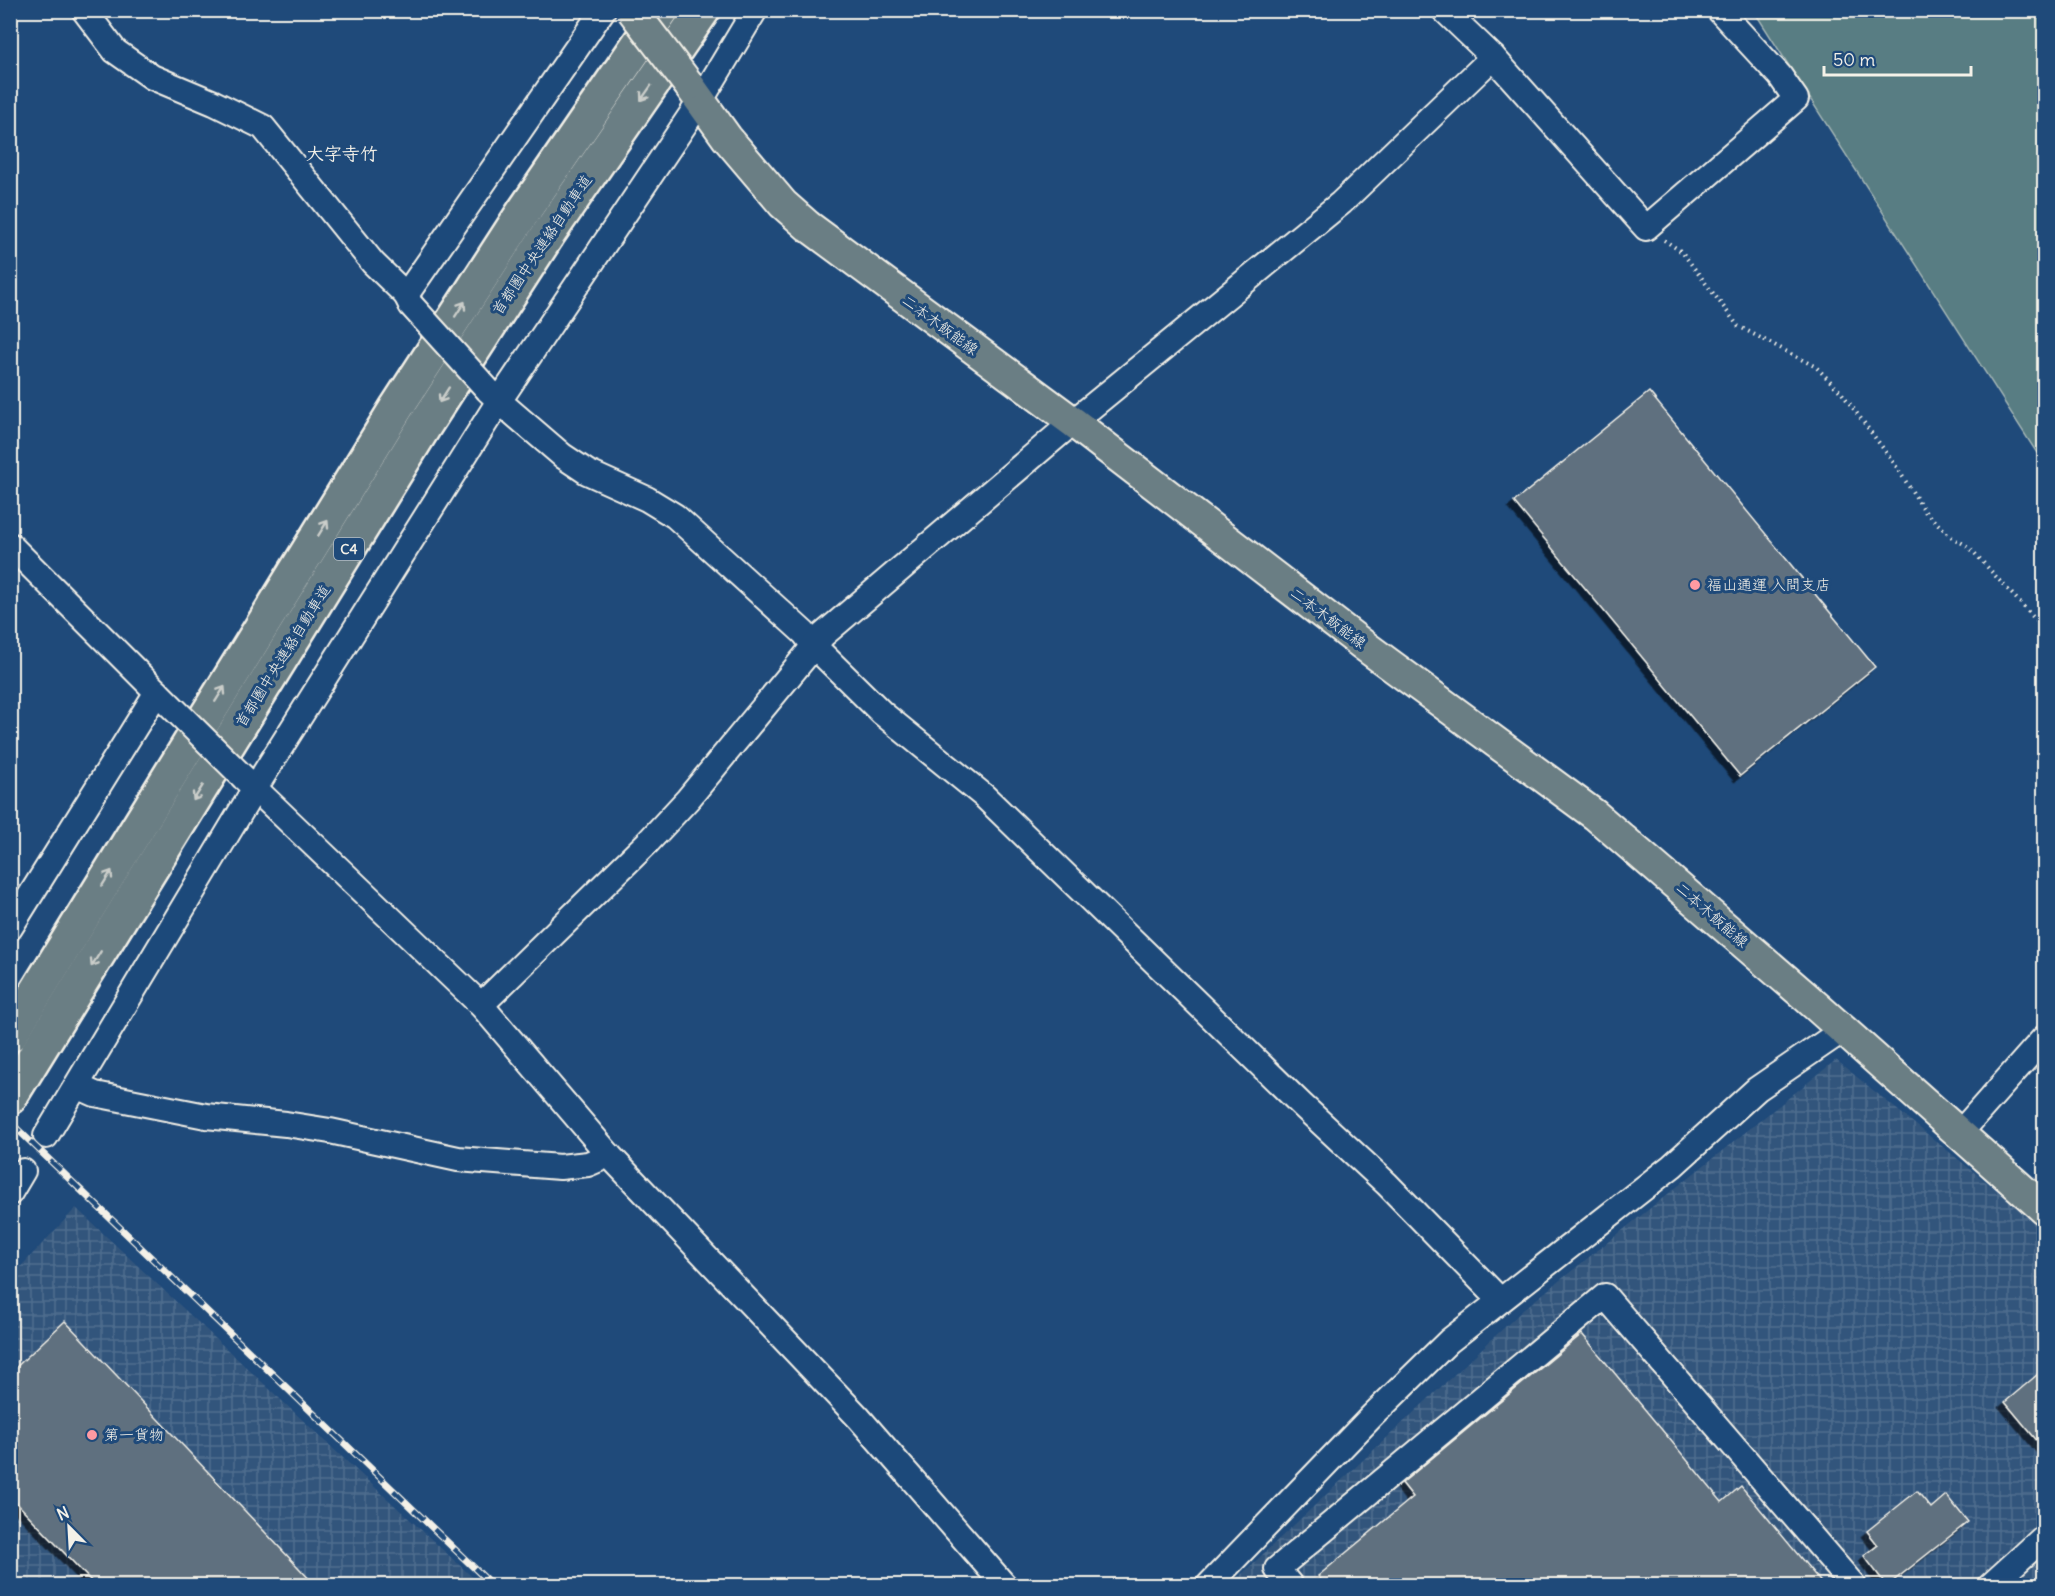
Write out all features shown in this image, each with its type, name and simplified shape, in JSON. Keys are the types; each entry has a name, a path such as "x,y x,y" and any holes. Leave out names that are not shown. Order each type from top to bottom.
{"highway":[{"name":"C4","path":"10,1035 397,407 524,211 663,10"},
{"name":"首都圏中央連絡自動車道","path":"10,1097 425,425 549,233 703,10"}],"main road":[{"name":"二本木飯能線","path":"632,10 727,138 783,204 808,226 1073,422 1311,606 1594,815 1843,1030 2044,1209"}],"street":[{"path":"84,10 115,51 152,77 263,127 373,263 494,395 563,456 587,472 647,499 675,516 804,633 814,646 882,713 984,796 1303,1106 1387,1184 1500,1300"},
{"path":"408,300 603,10"},
{"path":"46,1136 250,783 494,395 695,93 755,10"},
{"path":"1444,10 1492,57 1646,228 1796,99 1780,76 1719,10"},
{"path":"481,1005 648,842 688,799 823,634 1073,422 1341,203 1492,57"},
{"path":"10,545 250,783 481,1005 609,1155 860,1418 1005,1586"},
{"path":"10,928 163,698"},
{"path":"1208,1586 1373,1415 1449,1341 1672,1166 1757,1089 1843,1030"},
{"path":"1959,1134 2044,1038"},
{"path":"76,1086 95,1094 206,1116 330,1131 458,1159 560,1167 588,1164 609,1155"},
{"path":"10,1193 23,1171"},
{"path":"1291,1586 1277,1569 1605,1296 1854,1586"},
{"path":"1990,1586 2044,1537"}],"path":[{"path":"1646,228 1682,252 1738,326 1816,367 1841,392 1894,463 1926,513 1953,538 1969,547 2044,629"}],"shaded area":[{"path":"1836,1060 2044,1229 2044,1585 1229,1586 1524,1309"},
{"path":"76,1208 481,1585 11,1585 10,1278"}],"green space":[{"path":"1754,11 2044,11 2044,464"}],"building":[{"name":"福山通運 入間支店","path":"1649,392 1875,667 1740,776 1514,502"},
{"name":"第一貨物","path":"65,1321 316,1586 96,1586 10,1496 10,1373"},
{"path":"1582,1334 1722,1502 1741,1486 1824,1586 1327,1586 1318,1576 1413,1497 1402,1483"},
{"path":"2044,1369 2044,1449 2005,1402"},
{"path":"1917,1491 1931,1508 1946,1495 1968,1522 1887,1586 1864,1556 1878,1545 1867,1531"}],"railway":[{"path":"10,1122 493,1586"}],"place":[{"name":"福山通運 入間支店","path":"1695,585"},
{"name":"第一貨物","path":"92,1435"}],"district":[{"name":"大字寺竹","path":"342,154"}]}
